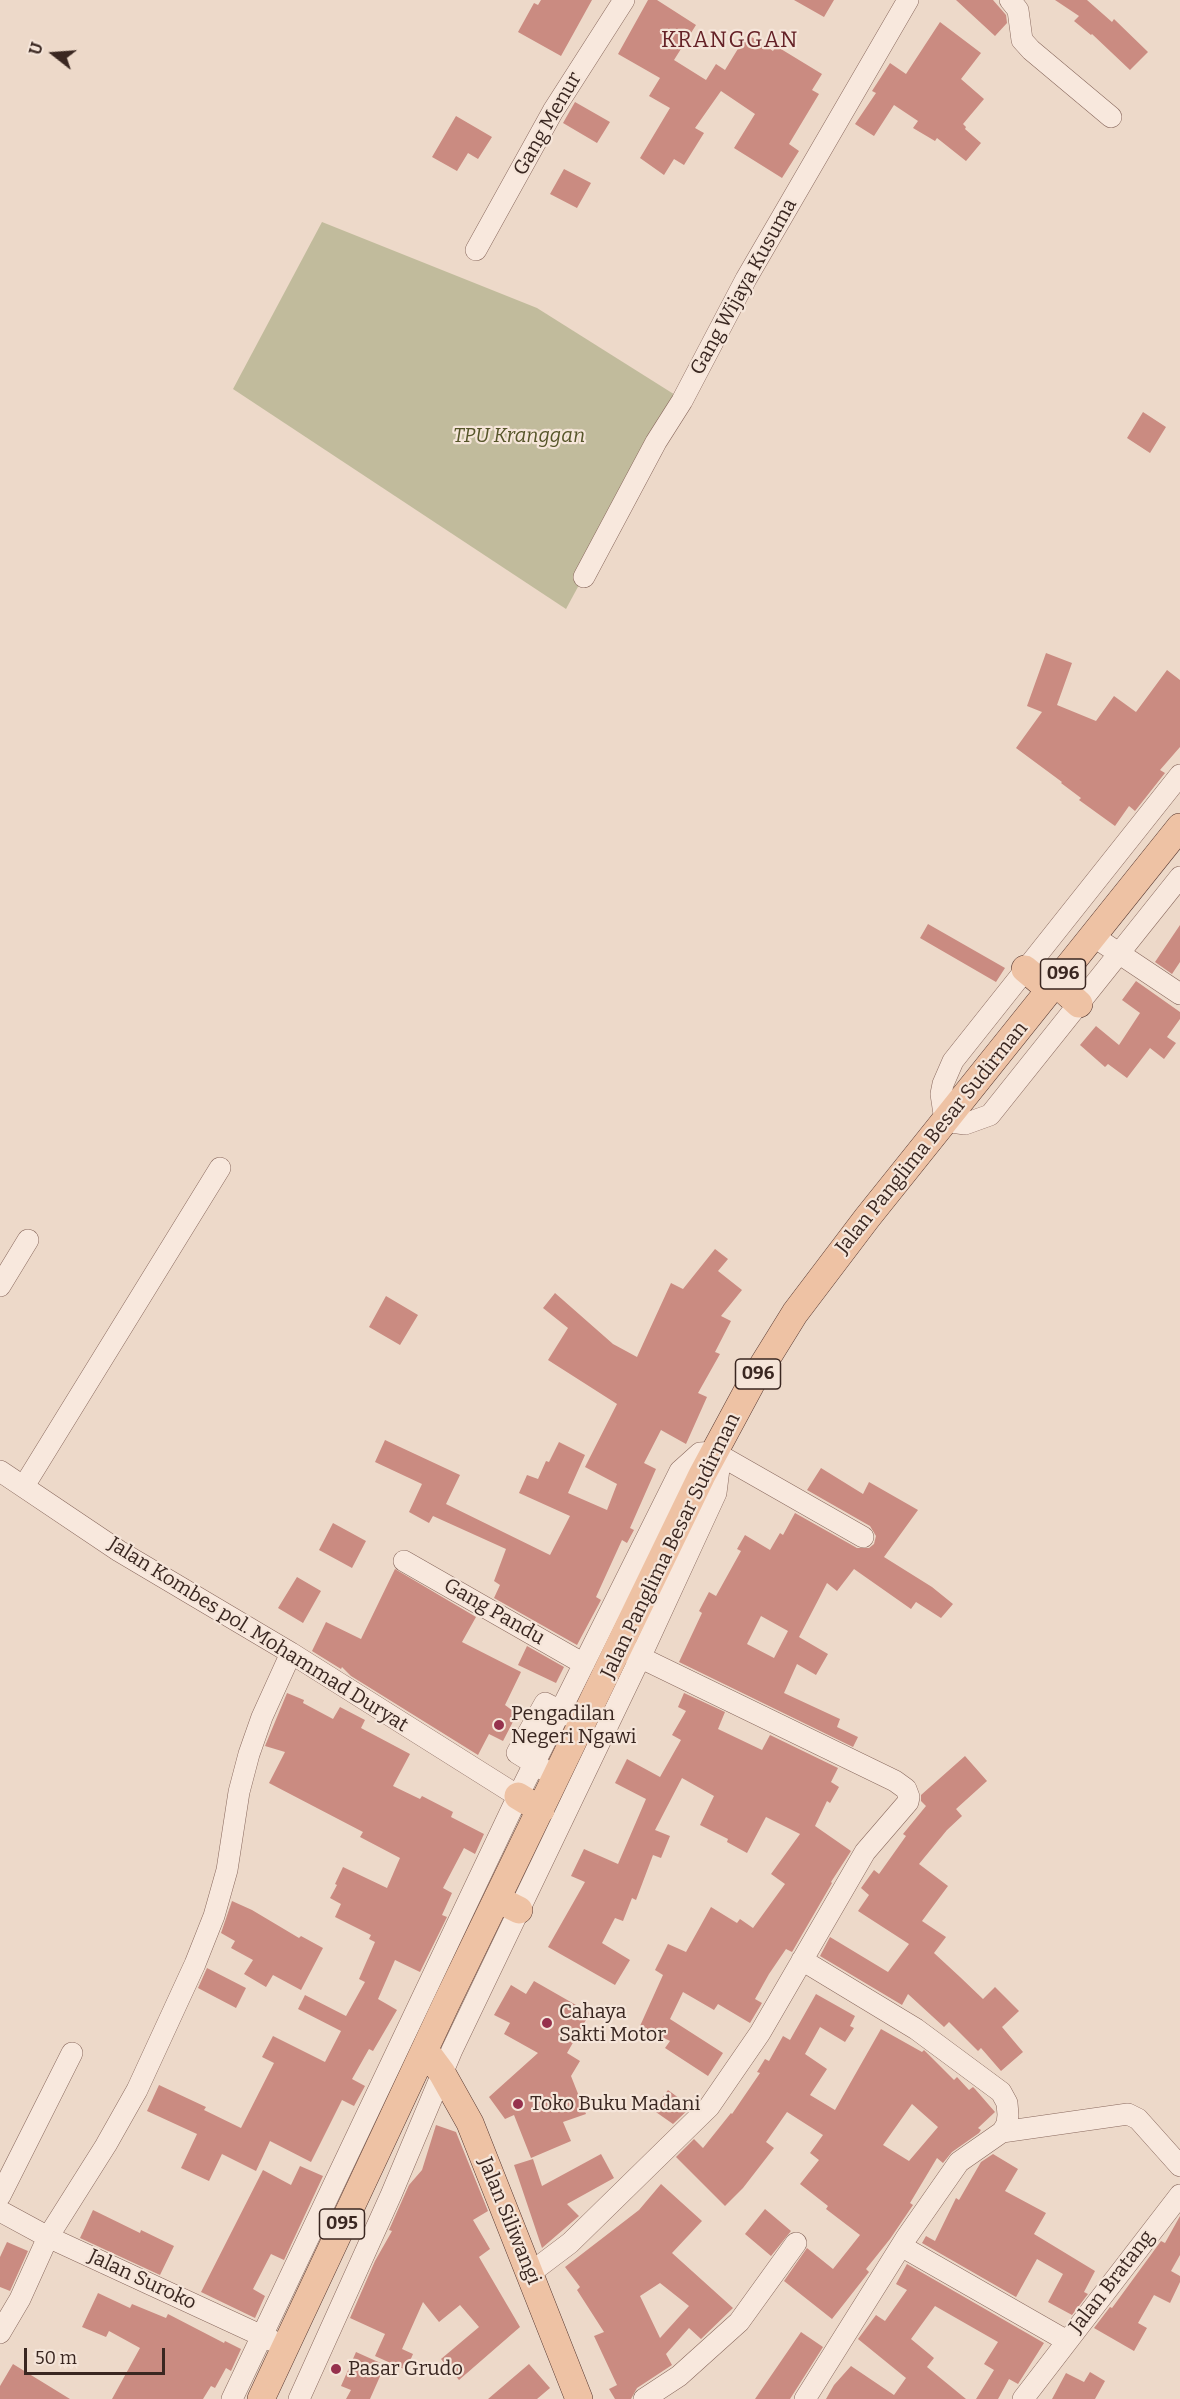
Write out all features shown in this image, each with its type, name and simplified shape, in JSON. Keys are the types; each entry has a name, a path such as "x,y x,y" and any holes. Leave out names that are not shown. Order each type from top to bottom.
{"main road":[{"name":"Jalan Panglima Besar Sudirman","path":"425,2050 508,1905 530,1803 572,1717 630,1653 647,1563 752,1384 806,1299 867,1218 1180,827"},
{"path":"1025,969 1078,1004"},
{"name":"Jalan Siliwangi","path":"425,2050 442,2073 470,2123 579,2399"},
{"name":"095","path":"261,2399 425,2050"}],"street":[{"name":"Gang Menur","path":"476,250 554,111 624,0"},
{"name":"Gang Wijaya Kusuma","path":"584,577 656,442 682,401 746,279 908,0"},
{"path":"1010,0 1018,10 1022,40 1111,117"},
{"path":"1180,775 953,1060 946,1074 941,1094 945,1121 964,1124 990,1115 1180,877"},
{"path":"1093,936 1180,994"},
{"path":"24,1486 220,1168"},
{"path":"0,1286 28,1240"},
{"path":"714,1452 863,1537"},
{"path":"299,2399 391,2195 508,1905 630,1653 716,1493 720,1461 714,1452"},
{"name":"Jalan Kombes pol. Mohammad Duryat","path":"0,1471 119,1551 291,1653 530,1803"},
{"name":"Gang Pandu","path":"404,1561 584,1664"},
{"path":"546,1771 517,1753 545,1703 572,1717 584,1664 647,1563"},
{"path":"0,2333 20,2299 48,2237 106,2145 137,2090 195,1964 214,1916 227,1870 239,1792 249,1754 262,1717 291,1653"},
{"path":"529,2274 570,2242 709,2107 760,2033 865,1852 908,1802 908,1792 895,1781 630,1653"},
{"path":"232,2399 260,2335 530,1803"},
{"path":"802,1960 916,2029 1001,2092 1007,2103 1008,2115 1007,2124 1002,2132 959,2162 901,2246 805,2399"},
{"path":"0,2196 72,2053"},
{"path":"1002,2132 1128,2114 1138,2119 1180,2166"},
{"name":"Jalan Bratang","path":"1023,2399 1180,2195"},
{"name":"Jalan Suroko","path":"0,2211 48,2237 285,2347"},
{"path":"644,2399 679,2376 738,2322 796,2243"},
{"path":"901,2246 1067,2341"}],"green space":[{"name":"TPU Kranggan","path":"322,222 537,308 680,398 566,609 233,389"}],"building":[{"path":"541,0 592,0 561,56 518,32 534,3 538,5"},
{"path":"648,0 657,0 696,25 674,60 706,80 716,64 725,70 747,34 773,51 776,46 822,74 812,90 819,94 789,144 799,151 782,178 734,148 755,114 721,91 695,128 704,133 684,165 674,159 664,175 640,158 670,108 649,96 660,78 618,54"},
{"path":"794,0 834,0 824,17"},
{"path":"956,0 993,0 1006,15 1007,23 995,36"},
{"path":"1055,0 1087,0 1112,22 1114,19 1148,52 1130,70 1092,34 1074,21 1079,16"},
{"path":"940,22 981,53 961,79 984,99 963,124 965,129 981,143 966,161 937,138 935,141 913,128 918,121 894,105 874,136 855,124 876,93 872,91 890,63 906,74"},
{"path":"575,102 610,122 597,143 563,123"},
{"path":"456,116 492,137 478,159 468,153 457,171 432,157"},
{"path":"564,169 591,183 577,208 550,194"},
{"path":"1143,412 1166,427 1150,453 1127,438"},
{"path":"1046,653 1072,663 1057,705 1096,721 1114,696 1136,712 1167,670 1180,680 1180,747 1160,770 1165,773 1135,811 1129,806 1115,826 1079,800 1081,798 1062,782 1016,748 1042,712 1027,706"},
{"path":"928,924 1005,968 996,982 920,938"},
{"path":"1180,925 1180,962 1172,974 1155,962"},
{"path":"1136,981 1180,1012 1180,1019 1167,1037 1176,1043 1164,1059 1150,1048 1127,1078 1108,1064 1105,1067 1080,1045 1096,1026 1119,1045 1140,1013 1122,1000"},
{"path":"715,1249 728,1259 718,1271 742,1290 721,1316 731,1321 715,1352 720,1354 698,1393 707,1397 686,1444 661,1430 644,1463 656,1469 630,1528 634,1530 627,1543 622,1540 596,1597 601,1600 577,1645 494,1598 500,1585 494,1581 506,1549 433,1516 429,1523 409,1512 422,1484 375,1462 385,1440 460,1475 446,1504 550,1555 570,1516 519,1493 527,1475 538,1479 546,1461 549,1462 559,1442 585,1455 568,1493 607,1510 617,1484 585,1467 617,1404 548,1360 568,1328 543,1308 555,1293 613,1344 637,1357 671,1283 683,1289"},
{"path":"386,1296 418,1315 400,1345 369,1327"},
{"path":"821,1468 863,1494 869,1482 918,1510 884,1557 932,1587 953,1604 941,1618 916,1602 911,1609 854,1569 837,1591 827,1583 799,1637 828,1654 816,1675 797,1664 784,1693 840,1719 837,1727 858,1737 853,1747 679,1662 702,1613 699,1611 709,1592 716,1596 741,1551 737,1549 745,1535 770,1550 780,1533 783,1535 795,1513 857,1548 869,1548 874,1544 876,1536 870,1526 807,1490","holes":["761,1616 788,1631 774,1658 747,1644"]},
{"path":"333,1523 366,1541 352,1568 319,1550"},
{"path":"395,1569 476,1617 462,1642 521,1672 505,1705 517,1714 503,1741 489,1734 478,1755 351,1676 342,1667 341,1669 312,1651 326,1622 361,1639"},
{"path":"297,1577 321,1591 303,1623 278,1608"},
{"path":"527,1646 564,1667 556,1683 518,1665"},
{"path":"287,1693 304,1700 303,1703 333,1719 340,1707 365,1720 361,1728 410,1754 393,1786 420,1799 422,1796 453,1812 451,1817 484,1834 475,1854 464,1848 443,1888 452,1893 442,1915 447,1917 420,1972 395,1960 378,1999 397,2010 373,2051 369,2049 352,2079 365,2086 354,2106 342,2100 311,2162 270,2141 256,2171 222,2154 209,2181 181,2168 197,2134 147,2111 159,2085 206,2107 204,2110 241,2128 274,2063 262,2057 273,2036 325,2062 341,2031 298,2009 305,1995 346,2016 365,1982 359,1979 375,1942 369,1939 371,1935 335,1917 341,1904 330,1898 337,1885 335,1884 343,1867 387,1888 400,1858 360,1837 363,1832 269,1783 285,1752 265,1746"},
{"path":"684,1693 725,1712 718,1729 762,1750 770,1735 838,1768 831,1782 839,1787 830,1803 827,1801 815,1826 851,1851 792,1952 786,1949 769,1974 755,1999 762,2003 750,2023 718,2004 714,2010 683,1992 670,2019 723,2053 708,2076 665,2048 670,2041 640,2026 663,1975 655,1970 668,1944 686,1952 711,1907 737,1923 740,1919 753,1928 785,1884 771,1874 800,1834 766,1817 747,1853 727,1842 728,1839 700,1825 714,1796 682,1778 655,1830 670,1836 661,1858 653,1855 636,1900 632,1898 623,1921 615,1918 602,1943 630,1960 615,1985 548,1947 585,1882 571,1876 584,1849 618,1864 646,1799 615,1783 627,1759 660,1777 681,1740 672,1735 686,1711 678,1707"},
{"path":"965,1756 987,1781 956,1809 962,1816 947,1830 919,1864 948,1886 922,1921 946,1937 934,1953 983,1999 995,1987 1019,2011 1002,2027 1023,2052 1001,2071 981,2048 978,2051 949,2022 944,2027 908,1994 902,2005 820,1956 830,1937 888,1972 909,1944 858,1911 869,1895 861,1888 874,1870 879,1874 906,1836 903,1834 926,1806 921,1801 921,1795"},
{"path":"232,1901 299,1938 301,1936 323,1948 301,1990 273,1975 266,1987 244,1974 253,1960 231,1948 235,1941 221,1933"},
{"path":"207,1968 246,1988 236,2008 198,1988"},
{"path":"534,1981 590,2013 567,2053 580,2061 571,2076 586,2114 563,2122 571,2141 531,2158 514,2115 505,2119 489,2097 538,2053 504,2034 510,2023 494,2015 511,1985 526,1994"},
{"path":"816,1994 855,2016 850,2026 854,2028 845,2042 820,2027 805,2054 827,2069 810,2095 835,2110 881,2029 922,2052 924,2050 954,2080 957,2077 969,2090 973,2087 995,2112 978,2128 981,2130 979,2133 952,2152 943,2163 937,2158 910,2203 913,2205 866,2269 869,2272 832,2319 784,2281 807,2248 833,2269 860,2235 826,2209 828,2206 800,2184 819,2160 810,2153 823,2135 787,2112 766,2142 774,2148 743,2188 725,2206 676,2157 694,2139 703,2148 732,2114 760,2073 757,2072 765,2059 769,2061 783,2036 790,2040","holes":["912,2104 938,2127 909,2161 883,2145"]},
{"path":"668,2090 691,2107 673,2124 653,2110"},
{"path":"436,2125 456,2132 488,2211 473,2220 490,2249 479,2257 520,2327 459,2380 441,2359 479,2327 460,2305 439,2322 423,2302 402,2349 413,2354 406,2370 375,2356 385,2334 350,2318 375,2261 392,2231 389,2230 409,2185 422,2170"},
{"path":"601,2154 614,2178 567,2204 579,2216 542,2248 514,2165 533,2159 542,2186"},
{"path":"993,2154 1018,2169 1005,2191 1046,2213 1034,2234 1095,2271 1084,2292 1088,2294 1072,2315 1048,2302 1063,2274 1037,2259 1016,2297 922,2243 926,2236 935,2241 956,2198 959,2200 981,2162"},
{"path":"300,2166 323,2176 284,2260 271,2254 253,2289 265,2296 255,2318 201,2292 263,2170 291,2185"},
{"path":"661,2184 702,2221 672,2253 733,2308 701,2339 689,2328 666,2354 672,2365 637,2388 631,2399 615,2399 609,2389 617,2385 594,2336 604,2332 577,2290 580,2287 565,2267 639,2210","holes":["660,2283 689,2306 660,2338 640,2296"]},
{"path":"765,2209 791,2231 771,2256 745,2234"},
{"path":"93,2210 140,2233 141,2230 174,2246 160,2275 80,2238"},
{"path":"1180,2216 1180,2255 1171,2271 1180,2276 1180,2282 1170,2303 1154,2295 1138,2323 1147,2328 1134,2351 1094,2328 1110,2307 1112,2308 1161,2241 1165,2243"},
{"path":"7,2242 28,2251 10,2291 0,2287 0,2257"},
{"path":"907,2264 1044,2343 1018,2384 1009,2379 998,2399 976,2399 994,2370 984,2364 998,2342 935,2306 911,2339 934,2358 927,2367 966,2399 826,2399 834,2385 851,2366 894,2395 906,2378 858,2339 876,2315 885,2321 907,2290 896,2284"},
{"path":"98,2293 130,2308 132,2304 166,2318 168,2314 224,2343 225,2341 241,2349 231,2371 226,2368 215,2388 211,2386 203,2399 112,2399 140,2348 109,2331 106,2337 82,2327"},
{"path":"801,2332 823,2347 790,2399 755,2399"},
{"path":"356,2352 385,2365 370,2399 346,2399 351,2390 341,2386"},
{"path":"13,2364 70,2399 0,2399 0,2386"},
{"path":"529,2364 550,2388 537,2399 488,2399"},
{"path":"1090,2372 1105,2381 1095,2399 1052,2399 1066,2373 1084,2382"}],"place":[{"name":"Pengadilan Negeri Ngawi","path":"499,1725"},
{"name":"Cahaya Sakti Motor","path":"547,2023"},
{"name":"Toko Buku Madani","path":"518,2104"},
{"name":"Pasar Grudo","path":"336,2369"}],"district":[{"name":"KRANGGAN","path":"730,41"}]}
